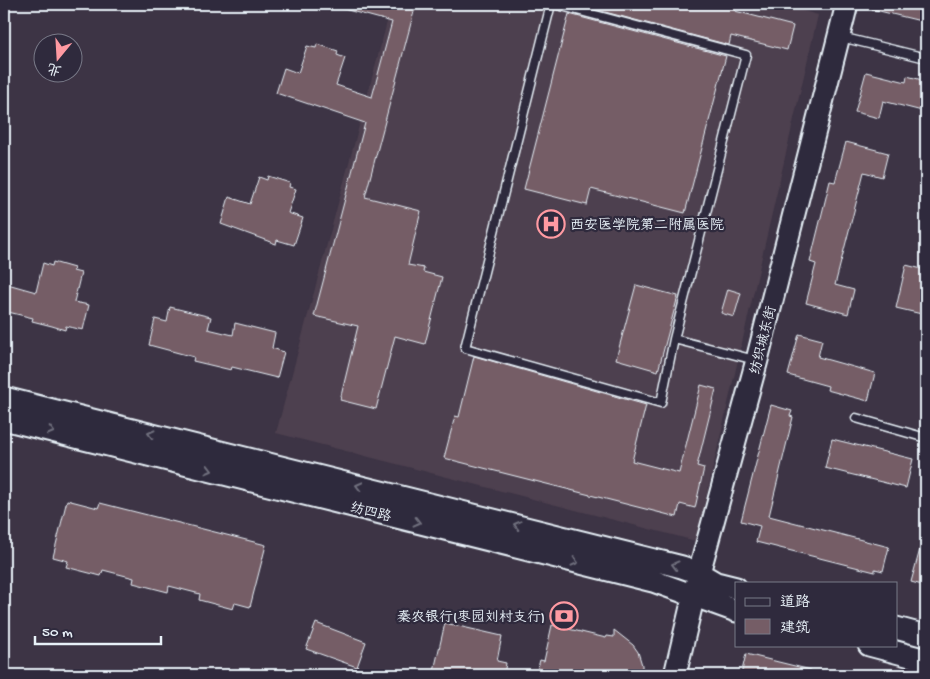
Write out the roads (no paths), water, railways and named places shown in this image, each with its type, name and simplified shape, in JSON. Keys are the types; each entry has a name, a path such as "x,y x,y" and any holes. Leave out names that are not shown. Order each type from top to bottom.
{"street":[{"name":"纺织城东街","path":"675,675 699,573 757,360 847,4"},
{"name":"纺四路","path":"4,398 682,566 716,583 735,588"},
{"name":"纺四路","path":"4,419 653,581 735,611"},
{"path":"898,629 926,636"},
{"path":"873,646 926,660"}],"lane":[{"path":"553,4 746,55 674,339 662,403 465,348 553,4"},
{"path":"838,37 926,58"},
{"path":"674,339 757,360"},
{"path":"856,418 926,438"}],"place":[{"name":"西安医学院第二附属医院","path":"551,224"},
{"name":"秦农银行(枣园刘村支行)","path":"564,616"}]}
